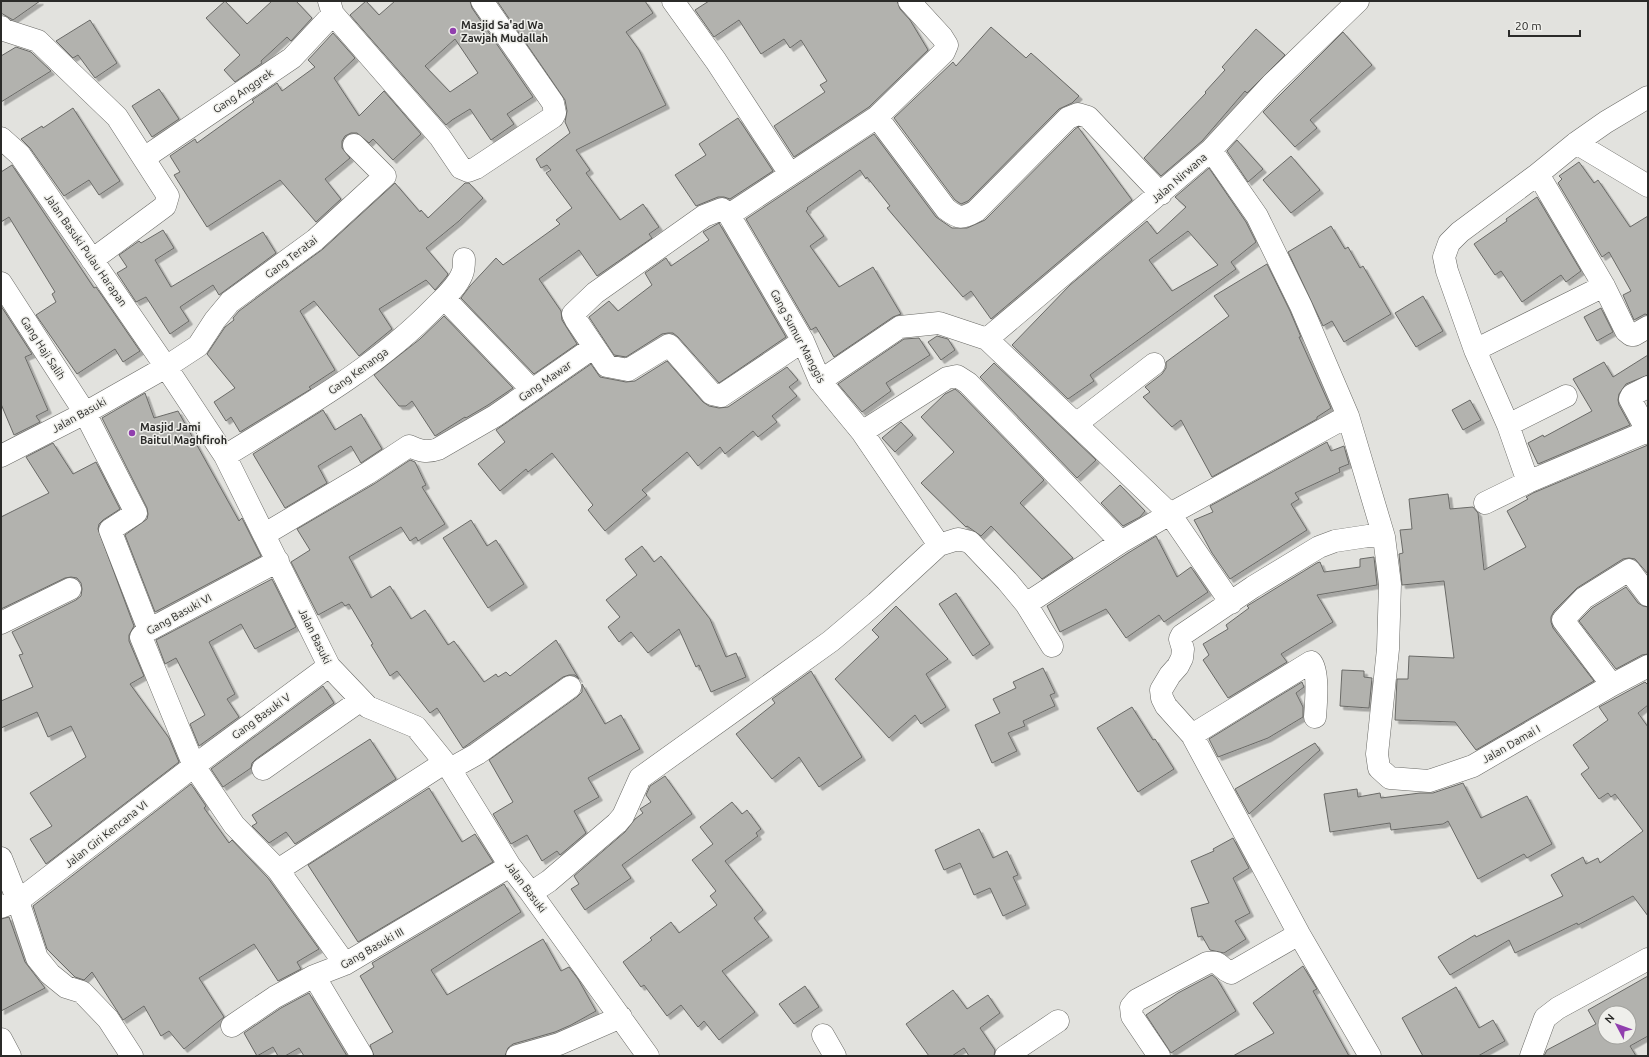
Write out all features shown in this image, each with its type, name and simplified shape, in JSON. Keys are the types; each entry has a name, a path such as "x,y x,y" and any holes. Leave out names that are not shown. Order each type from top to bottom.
{"street":[{"path":"331,7 440,137 462,168 468,171 476,168 553,117 555,112 553,104 482,1"},
{"path":"673,1 716,61 790,174"},
{"path":"803,341 721,396 712,394 669,344 628,370 607,366 573,314 595,293 704,216 722,209 729,215 877,118 939,58 947,45 942,37 909,1"},
{"name":"Jalan Nirwana","path":"987,339 1161,194 1211,150 1272,84 1358,1"},
{"name":"Gang Anggrek","path":"144,158 292,58 331,7"},
{"path":"1,27 4,30 38,41 117,117 168,196 165,206 92,260"},
{"path":"1528,482 1508,425 1475,350 1447,271 1444,257 1449,243 1460,232 1538,174 1576,143 1606,122 1648,97"},
{"path":"877,118 946,209 957,217 967,217 976,211 1068,118 1078,114 1088,117 1161,194"},
{"name":"Jalan Basuki Pulau Harapan","path":"1,138 20,155 166,367"},
{"path":"1576,143 1648,186"},
{"name":"Gang Teratai","path":"166,367 198,346 215,320 230,302 315,240 385,176 354,145"},
{"path":"1211,150 1257,216 1301,306 1348,416 1384,537 1368,536 1335,541 1319,548 1253,587 1182,636 1180,639 1183,649 1182,658 1161,690 1162,698 1166,706 1192,735 1299,934 1370,1056"},
{"path":"1538,174 1604,286 1626,331 1631,335 1634,335 1648,327"},
{"name":"Gang Sumur Manggis","path":"729,215 803,341 820,381 862,432 939,545"},
{"name":"Gang Kenanga","path":"225,456 338,387 382,355 428,315 454,288 463,274 464,259"},
{"name":"Gang Haji Salih","path":"1,283 85,413 136,513 110,530 149,630"},
{"path":"1475,350 1604,286"},
{"path":"444,298 532,390"},
{"path":"820,381 900,327 938,323 987,339 1170,514 1231,603"},
{"name":"Gang Mawar","path":"265,534 368,473 409,446 418,450 430,452 438,449 495,416 594,347"},
{"path":"1076,424 1154,364"},
{"name":"Jalan Basuki","path":"1,456 85,413 166,367 225,456 265,534 329,666 368,707 416,727 447,766 510,866 648,1056"},
{"path":"862,432 947,378 957,376 968,383 1122,542"},
{"path":"1485,503 1528,482 1647,432 1630,399 1632,395 1648,387"},
{"path":"1508,425 1566,396"},
{"path":"1026,604 1122,542 1348,416"},
{"name":"Jalan Damai I","path":"1384,537 1390,591 1388,649 1377,754 1379,768 1390,778 1429,781 1473,766 1612,685 1648,666"},
{"path":"531,893 550,881 617,823 623,816 640,778 831,641 876,603 939,545 958,539 970,542 987,559 1026,604 1052,646"},
{"name":"Gang Basuki VI","path":"194,766 141,637 145,632 278,561"},
{"path":"1612,685 1563,620 1584,598 1629,570 1648,595"},
{"path":"1,623 70,589"},
{"path":"1192,735 1310,662 1314,665 1316,692 1315,716"},
{"name":"Gang Basuki V","path":"194,766 329,666"},
{"path":"278,870 447,766 477,754 570,687"},
{"path":"262,769 361,700"},
{"path":"194,766 234,826 278,870 345,964"},
{"name":"Jalan Giri Kencana VI","path":"10,904 194,766"},
{"path":"1,858 10,904 37,958 50,974 66,987 82,992 108,1019 132,1056"},
{"name":"Gang Basuki III","path":"232,1026 274,997 314,976 345,964 510,866"},
{"path":"1158,1056 1132,1016 1131,1008 1137,1000 1207,963 1214,961 1226,972 1231,973 1299,934"},
{"path":"1531,1056 1545,1018 1558,1008 1648,959"},
{"path":"314,976 362,1056"},
{"path":"517,1056 559,1044 621,1017"},
{"path":"1006,1056 1058,1021"},
{"path":"823,1035 835,1056"},
{"path":"1,1039 10,1056"}],"building":[{"path":"1,1 40,1 13,20 1,13"},
{"path":"225,1 247,24 272,1 296,1 312,18 291,41 287,37 261,61 262,63 235,82 224,70 240,55 206,18"},
{"path":"366,1 379,15 395,1 470,1 472,8 533,97 507,114 514,124 491,140 470,109 446,125 350,15","holes":["455,39 478,73 450,92 425,66"]},
{"path":"497,1 645,1 653,13 626,32 639,50 666,105 576,150 590,170 586,173 620,220 643,204 659,227 649,234 652,238 597,276 579,250 539,279 561,311 562,320 577,344 534,374 461,298 496,258 503,265 560,224 556,220 572,208 546,173 551,170 547,165 541,168 536,159 570,133 565,122 567,111 565,100"},
{"path":"709,1 897,1 900,9 910,20 928,50 869,107 794,157 774,126 825,92 820,85 827,81 801,40 790,48 784,39 761,54 739,20 714,37 695,10"},
{"path":"90,20 117,63 95,78 78,55 73,58 56,41"},
{"path":"991,27 1026,58 1031,53 1079,96 1072,103 1059,109 968,201 961,204 955,200 894,118 953,62 956,66"},
{"path":"1256,29 1285,55 1247,93 1245,91 1202,141 1161,176 1144,158 1206,93 1205,92 1225,70 1222,67"},
{"path":"1343,32 1372,65 1310,120 1317,128 1295,147 1263,112"},
{"path":"333,33 355,58 334,78 359,116 384,91 421,134 393,160 373,139 369,143 357,133 351,133 345,136 342,141 342,148 350,158 325,179 341,199 316,222 280,180 207,227 174,175 180,172 170,156 195,139 197,143 254,102 252,100 277,83 282,91 315,67 308,60"},
{"path":"16,47 31,52 51,71 1,102 1,56"},
{"path":"159,89 179,119 152,137 132,106"},
{"path":"73,108 120,181 99,195 89,180 64,196 30,148 21,139 42,126 43,128"},
{"path":"738,118 773,171 730,199 718,197 696,206 675,175 706,155 699,144"},
{"path":"1078,127 1132,200 991,319 971,291 963,297 887,208 890,206 860,170 807,208 808,209 806,211 824,236 810,246 839,287 873,267 901,314 893,317 834,357 816,327 811,330 746,219 874,134 936,217 952,228 967,228 985,220"},
{"path":"1237,140 1263,169 1248,182 1227,151"},
{"path":"1291,156 1320,190 1291,213 1263,180"},
{"path":"1579,162 1594,183 1598,180 1630,227 1648,216 1648,315 1645,314 1634,320 1623,295 1631,291 1609,252 1602,257 1558,183 1562,179 1559,176"},
{"path":"12,165 94,288 96,287 140,351 123,362 115,349 77,374 36,315 56,302 52,294 55,292 9,217 1,222 1,172"},
{"path":"1209,168 1246,222 1256,242 1231,262 1236,269 1090,375 1094,381 1068,399 1012,345 1070,285 1147,221 1157,234 1186,207 1175,197","holes":["1188,231 1218,265 1172,291 1149,260"]},
{"path":"395,183 420,212 421,210 428,218 465,183 469,183 483,198 459,221 426,248 448,274 447,276 435,290 426,280 379,309 392,329 359,356 314,301 300,311 335,370 309,387 311,389 240,432 231,417 226,421 214,402 235,388 207,354 225,327 234,320 233,318 239,311 323,249"},
{"path":"1537,197 1581,271 1566,282 1561,275 1522,302 1501,271 1495,275 1474,244 1507,221 1506,219"},
{"path":"719,223 786,337 719,383 673,333 662,334 626,357 614,355 589,317 609,301 618,311 652,285 645,273 666,258 671,266 709,240 703,232"},
{"path":"1331,226 1345,249 1348,247 1360,268 1363,266 1391,314 1344,342 1332,321 1323,326 1288,252"},
{"path":"163,230 174,248 155,260 171,287 263,232 276,253 219,295 213,285 180,307 189,321 170,334 146,297 136,302 117,273 127,267 119,255 139,241 141,243"},
{"path":"1267,264 1290,311 1301,337 1299,337 1331,408 1317,417 1317,419 1212,477 1181,420 1172,427 1143,397 1150,392 1145,387 1162,374 1166,368 1166,362 1229,316 1214,296"},
{"path":"1423,296 1443,331 1416,347 1395,313"},
{"path":"1,306 32,354 25,357 48,410 36,416 40,422 14,435 1,404"},
{"path":"1601,308 1613,332 1597,341 1584,317"},
{"path":"444,316 513,388 488,405 466,418 465,417 435,436 412,401 406,406 399,406 374,375 420,339"},
{"path":"937,336 948,339 955,350 941,360 928,342"},
{"path":"919,338 930,355 886,383 891,391 862,412 838,384 904,339"},
{"path":"1648,355 1648,375 1626,384 1619,394 1619,405 1630,425 1538,464 1528,443 1543,435 1544,437 1592,411 1573,379 1604,362 1613,377"},
{"path":"667,361 703,402 709,406 719,408 728,407 787,367 798,380 789,387 797,396 772,416 777,422 758,437 753,431 725,454 720,447 698,466 687,452 642,490 647,495 605,531 588,510 593,505 552,453 528,472 526,469 500,491 478,464 505,442 496,430 591,364 600,377 626,382 635,381"},
{"path":"994,363 1096,460 1077,478 980,377"},
{"path":"955,389 1044,480 1020,503 1073,558 1042,579 991,526 981,536 967,526 966,527 921,483 954,452 921,417 945,394"},
{"path":"145,393 154,418 178,411 239,521 242,518 261,556 155,612 125,535 147,519 147,508 102,418"},
{"path":"1470,400 1481,420 1463,430 1452,410"},
{"path":"323,410 335,430 361,414 382,449 361,463 351,446 318,466 327,483 285,508 253,454"},
{"path":"901,422 913,435 895,452 882,438"},
{"path":"1327,442 1331,451 1344,446 1349,464 1339,468 1340,472 1295,493 1299,499 1291,504 1307,530 1230,579 1212,553 1194,520 1213,512 1210,506"},
{"path":"53,443 73,474 96,462 120,509 103,520 99,524 98,529 134,626 129,635 129,641 144,676 130,684 169,738 179,762 46,864 30,839 52,826 30,793 86,757 71,726 48,737 37,712 1,728 1,701 33,687 19,655 23,654 12,632 76,600 81,596 82,589 81,583 77,578 65,578 1,609 1,517 49,493 26,457"},
{"path":"1648,445 1648,574 1635,559 1623,559 1577,588 1554,611 1551,617 1553,628 1594,681 1476,750 1455,722 1395,720 1397,679 1408,679 1409,656 1454,658 1444,581 1402,585 1399,554 1403,553 1400,530 1412,529 1409,499 1448,494 1450,509 1473,507 1478,513 1484,570 1526,547 1507,511 1528,499 1526,497 1533,493"},
{"path":"410,460 415,462 426,485 422,487 445,524 418,541 416,537 410,541 401,527 349,557 371,598 390,586 411,619 425,610 448,645 454,641 484,682 496,674 498,677 506,672 510,676 556,640 579,679 575,675 563,677 463,748 437,708 430,713 397,671 390,676 349,604 345,606 342,602 318,615 291,562 310,550 297,529 374,484"},
{"path":"1120,485 1145,511 1140,517 1123,526 1101,503"},
{"path":"471,520 487,546 496,540 524,584 488,608 443,538"},
{"path":"1156,536 1177,577 1191,567 1208,592 1164,622 1159,615 1126,638 1106,609 1060,632 1047,606"},
{"path":"642,546 654,562 661,556 710,619 726,657 736,653 746,677 711,692 699,665 696,667 679,629 648,653 631,632 619,642 608,627 620,617 606,600 637,575 625,559"},
{"path":"1374,557 1377,585 1317,595 1333,622 1281,654 1287,662 1228,698 1203,660 1209,655 1203,644 1228,629 1226,625 1249,608 1247,606 1317,563 1320,562 1324,572 1360,567 1360,559"},
{"path":"272,579 296,627 255,649 241,624 209,642 235,694 227,699 239,717 199,746 190,724 205,715 176,658 165,664 156,640"},
{"path":"1626,587 1638,603 1648,607 1648,654 1642,655 1616,669 1579,621 1592,608"},
{"path":"956,593 990,644 973,656 939,604"},
{"path":"896,606 948,659 926,674 946,707 921,724 915,715 889,738 835,679 879,637 872,630"},
{"path":"1043,668 1055,693 1050,695 1055,706 1023,721 1025,726 1008,733 1017,751 992,763 975,725 1000,713 993,699 1016,688 1013,682"},
{"path":"1342,670 1364,671 1364,677 1372,678 1369,708 1340,706"},
{"path":"811,671 862,757 819,787 799,757 772,779 736,734 775,703 772,699"},
{"path":"1302,682 1304,687 1296,693 1303,707 1303,717 1268,738 1218,757 1209,739"},
{"path":"1645,682 1648,685 1648,705 1638,713 1648,727 1648,916 1633,896 1578,925 1577,923 1515,953 1509,940 1450,975 1438,957 1475,935 1476,937 1563,896 1551,875 1583,857 1586,864 1598,858 1600,863 1643,831 1615,794 1611,797 1608,793 1599,799 1581,774 1589,768 1573,745 1608,720 1599,707"},
{"path":"582,684 605,724 621,715 640,749 588,778 599,797 574,811 586,833 560,855 557,851 542,861 527,835 511,844 493,814 513,802 489,760 577,697 582,692"},
{"path":"323,686 334,703 256,759 252,763 251,768 223,787 211,769"},
{"path":"1132,707 1174,769 1138,792 1097,728"},
{"path":"370,739 396,779 295,844 286,832 269,843 252,826 257,823 252,815"},
{"path":"1315,743 1320,750 1249,814 1235,789"},
{"path":"665,776 692,814 622,865 631,878 585,910 571,889 579,884 574,876 625,832 635,819 643,813 640,809 651,802 646,795 650,786"},
{"path":"1463,783 1481,818 1527,796 1552,844 1527,858 1524,854 1478,879 1448,821 1443,824 1391,830 1390,823 1330,832 1324,794 1357,789 1358,797 1380,793 1381,798 1420,793 1433,793"},
{"path":"191,784 206,806 204,808 229,843 232,840 268,878 319,949 297,962 301,969 278,981 254,944 199,978 224,1017 184,1049 169,1031 161,1036 144,1006 123,1020 92,972 84,980 75,977 47,949 33,906"},
{"path":"429,788 462,842 475,834 493,862 358,942 308,865"},
{"path":"732,802 742,814 747,810 761,829 756,833 758,836 725,861 763,910 754,918 769,937 722,971 755,1012 719,1040 704,1021 698,1027 681,1005 667,1016 644,985 641,987 623,962 652,940 650,938 671,922 679,933 717,905 710,896 716,891 692,860 713,844 700,827"},
{"path":"979,829 993,858 1007,851 1018,875 1013,877 1026,905 1003,916 990,888 974,895 960,863 944,870 935,850"},
{"path":"1233,838 1249,868 1233,878 1250,913 1235,921 1246,939 1224,953 1210,950 1202,936 1198,937 1191,908 1209,903 1191,861 1214,851 1213,849"},
{"path":"504,884 521,912 431,970 447,995 543,939 561,971 569,967 578,979 596,1011 555,1032 513,1044 508,1048 505,1056 374,1056 370,1045 393,1032 360,976 374,967 372,963"},
{"path":"9,917 25,962 45,988 1,1011 1,919"},
{"path":"1303,966 1317,989 1313,991 1349,1056 1233,1056 1274,1033 1253,1003"},
{"path":"1212,975 1217,979 1236,1011 1171,1053 1146,1015 1178,993"},
{"path":"1648,976 1648,1036 1637,1042 1637,1005 1597,1005 1597,1045 1632,1045 1630,1046 1636,1056 1544,1056 1547,1050 1596,1024 1588,1010"},
{"path":"805,986 819,1007 794,1024 779,1004"},
{"path":"1456,987 1479,1028 1493,1020 1505,1041 1478,1056 1423,1056 1402,1018"},
{"path":"953,990 967,1009 988,995 1000,1013 980,1028 995,1050 994,1056 969,1056 964,1048 952,1056 929,1056 906,1024"},
{"path":"309,993 347,1056 304,1056 299,1048 285,1056 278,1056 273,1047 257,1056 244,1033 281,1008"}],"place":[{"name":"Masjid Sa'ad Wa Zawjah Mudallah","path":"453,31"},
{"name":"Masjid Jami Baitul Maghfiroh","path":"132,433"}]}
